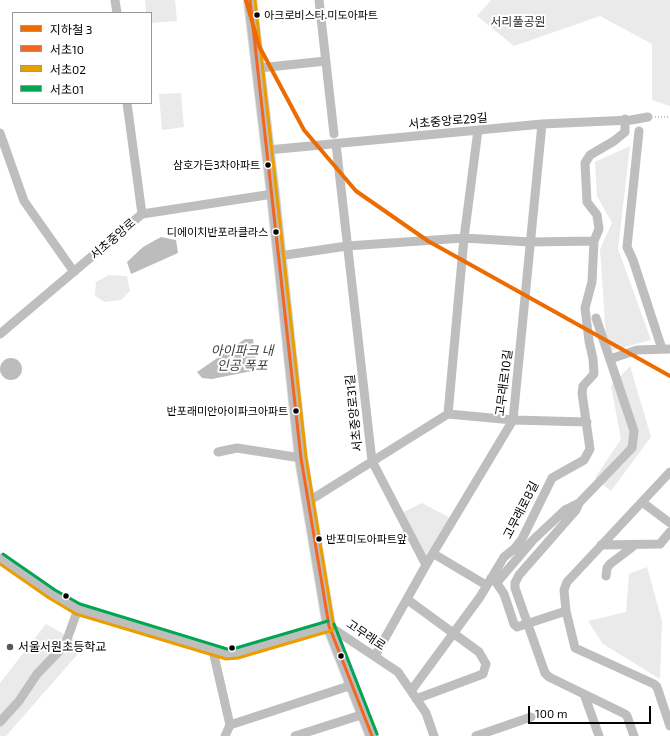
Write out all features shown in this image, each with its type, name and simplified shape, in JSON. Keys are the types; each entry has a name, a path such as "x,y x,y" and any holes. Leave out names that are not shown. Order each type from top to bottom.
{"main road":[{"path":"250,0 259,68 301,458 329,626 372,736"}],"street":[{"path":"115,0 117,12"},
{"path":"319,0 334,134"},
{"path":"259,68 326,61"},
{"path":"128,104 142,214"},
{"name":"서초중앙로29길","path":"268,150 542,124 628,120 648,117"},
{"name":"고무래로8길","path":"413,695 491,581 504,557 514,550 522,539 552,478 584,460 590,450 584,407 583,386 594,374 585,308 592,282 594,241 599,229 597,215 587,202 585,163 590,155 614,141 625,132 628,120"},
{"name":"고무래로10길","path":"375,656 408,600 426,565 434,554 513,420 542,124"},
{"path":"448,414 464,238 478,130"},
{"path":"610,359 637,350 666,349 627,247 639,131"},
{"path":"0,133 24,201 74,272"},
{"name":"서초중앙로31길","path":"336,144 372,461 426,565"},
{"name":"서초중앙로","path":"0,334 142,214 273,194"},
{"path":"279,256 347,246 464,238 530,242 594,241"},
{"path":"491,581 565,510 579,502 632,448 634,431 596,318"},
{"path":"309,501 448,414 513,420 587,422"},
{"path":"218,452 237,448 301,458"},
{"path":"670,472 564,586 566,611 575,648 654,684 657,687 670,726"},
{"path":"579,502 576,510 519,575 515,583 515,588 545,673 549,677 628,716 634,736"},
{"path":"642,502 670,523"},
{"path":"601,545 660,544 670,532"},
{"path":"606,576 607,568 610,564 634,545"},
{"path":"434,554 491,581 504,594 515,626 521,627 566,611"},
{"name":"고무래로","path":"0,558 52,594 78,609 227,654 237,653 329,626 398,672 426,713 434,736"},
{"path":"408,600 478,652 486,664 483,674 413,695"},
{"path":"0,722 19,701 37,674 65,645 78,609"},
{"path":"213,651 230,725 225,736"},
{"path":"230,725 352,685"},
{"path":"584,694 599,736"},
{"path":"295,736 364,714"},
{"path":"476,736 530,717"}],"path":[{"path":"648,117 670,117"}],"green space":[{"path":"145,0 175,0 177,21 152,23 152,12 146,12"},
{"name":"서리풀공원","path":"491,0 670,0 670,106 652,100 652,44 600,16 514,46 477,16"},
{"path":"181,93 184,127 162,130 159,94"},
{"path":"630,146 618,249 651,340 607,352 600,249 612,223 597,196 595,162"},
{"path":"109,275 127,276 130,291 121,300 105,302 95,296 96,282"},
{"path":"630,366 651,437 611,491 595,478 621,439 611,386"},
{"path":"422,503 454,520 426,565 399,514"},
{"path":"647,567 662,621 660,679 603,644 588,621 626,612 629,574"},
{"path":"46,624 85,646 6,736 0,736 0,683"}],"water":[{"path":"161,237 176,240 178,253 131,274 127,262 143,247"},
{"name":"아이파크 내 인공 폭포","path":"245,339 253,339 257,370 212,379 202,378 197,372"},
{"path":"11,358 19,361 22,369 19,377 11,380 3,377 0,369 3,361"}],"metro line":[{"name":"3","path":"246,0 259,46 304,130 356,191 428,241 670,376"}],"transit line":[{"name":"서초10","path":"250,0 301,458 329,626 372,736"},
{"name":"서초02","path":"0,564 49,598 76,614 226,659 238,658 330,631 334,628 306,457 255,0"},
{"name":"서초01","path":"3,554 55,590 80,604 227,649 236,648 328,621"},
{"name":"서초01","path":"334,624 377,734"}],"place":[{"name":"아크로비스타.미도아파트","path":"257,15"},
{"name":"삼호가든3차아파트","path":"268,165"},
{"name":"디에이치반포라클라스","path":"276,232"},
{"name":"반포래미안아이파크아파트","path":"296,411"},
{"name":"반포미도아파트앞","path":"319,539"},
{"name":"서울서원초등학교","path":"10,647"}]}
